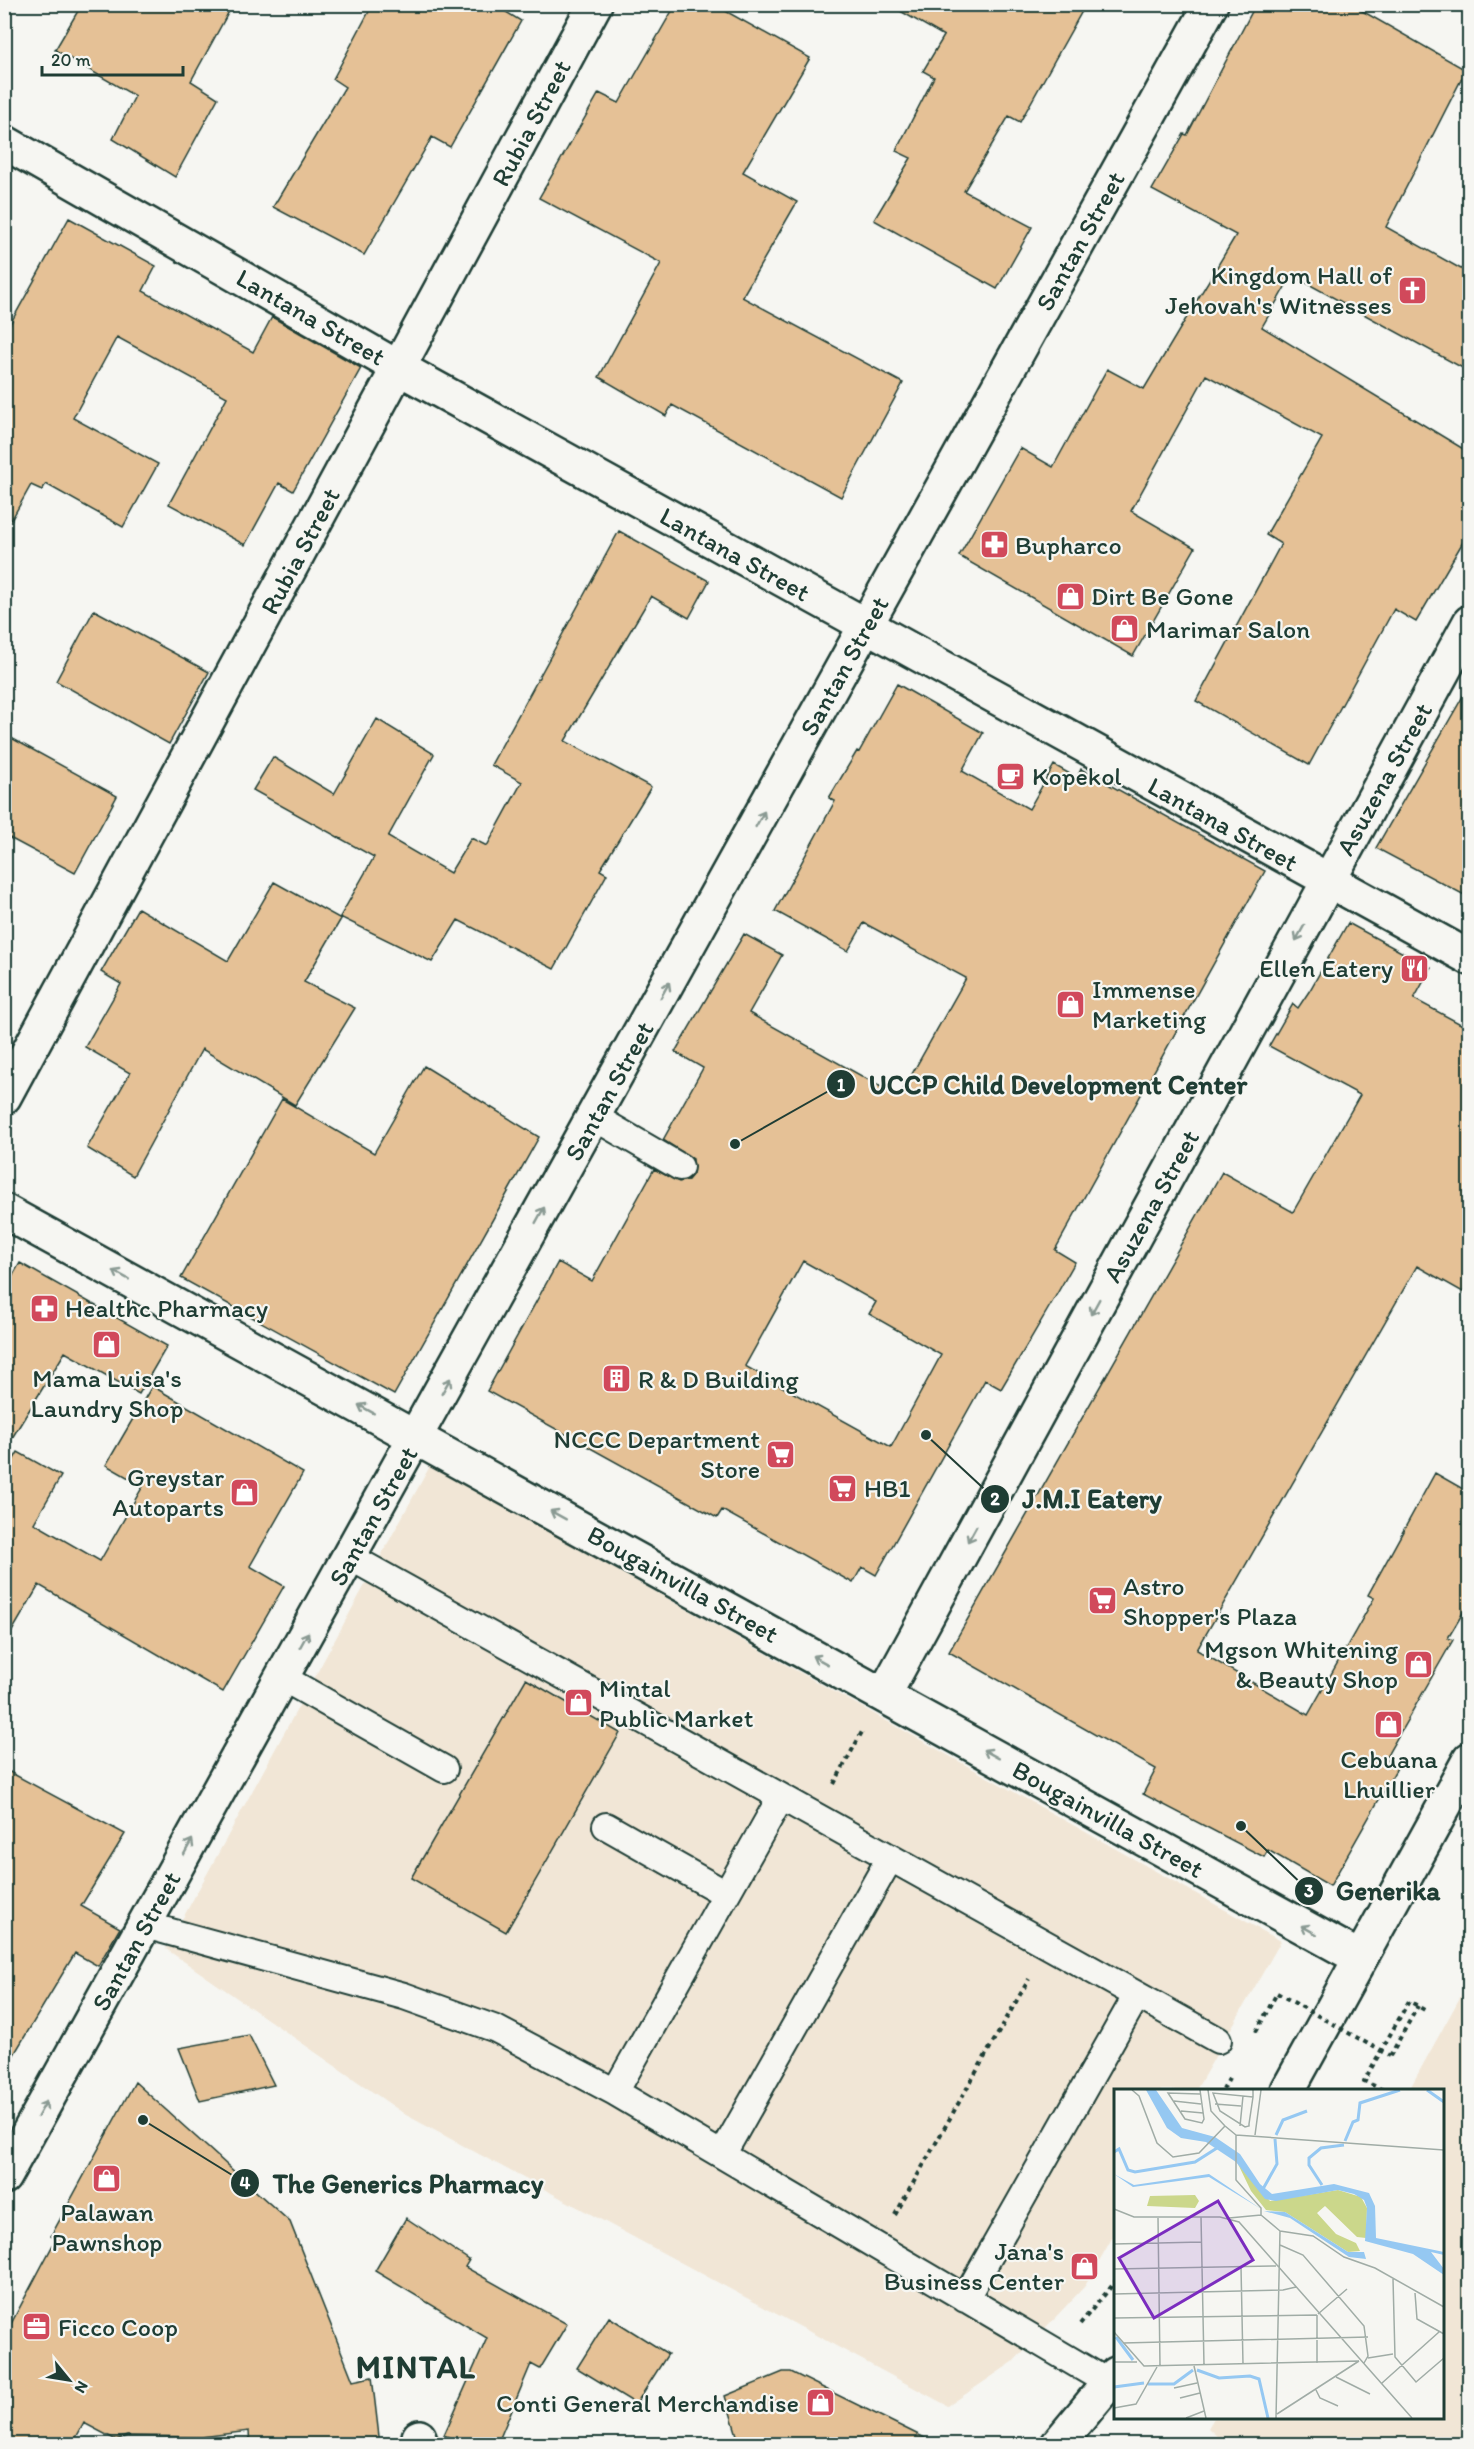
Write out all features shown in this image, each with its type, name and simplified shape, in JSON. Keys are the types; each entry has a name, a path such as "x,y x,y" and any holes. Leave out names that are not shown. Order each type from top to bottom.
{"main road":[{"name":"Rubia Street","path":"4,1097 596,4"},
{"name":"Santan Street","path":"8,2164 283,1678 1211,4"},
{"name":"Lantana Street","path":"4,142 399,368 1328,882 1470,958"},
{"name":"Asuzena Street","path":"884,1695 1470,622"},
{"name":"Bougainvilla Street","path":"4,1211 1360,1958"},
{"path":"1289,2089 1470,1759"},
{"path":"1059,2445 1112,2379"}],"lane":[{"path":"594,1118 680,1167"},
{"path":"350,1557 1218,2040"},
{"path":"283,1678 444,1769"},
{"path":"615,2092 781,1797"},
{"path":"606,1826 726,1894"},
{"path":"722,2155 890,1858"},
{"path":"145,1925 414,1999 496,2029 615,2092 1056,2352 1112,2379"},
{"path":"965,2299 1137,1995"}],"path":[{"path":"816,1816 884,1695"},
{"path":"877,2247 1048,1946"},
{"path":"1250,2042 1277,1993 1390,2056 1418,2006"},
{"path":"1381,2089 1364,2081 1409,2001 1428,2012"},
{"path":"1056,2352 1114,2283"}],"shaded area":[{"name":"Mintal Public Market","path":"430,1466 1281,1941 1197,2089 1114,2089 1114,2235 1085,2286 1013,2362 948,2406 406,2115 166,1949"},
{"path":"1469,1981 1469,2444 1225,2444 1208,2428 1213,2419 1444,2419 1444,2089 1410,2089"}],"building":[{"path":"82,4 233,4 191,81 218,98 175,177 113,139 135,96 55,50"},
{"path":"373,4 493,4 521,21 450,147 432,137 364,255 273,207 345,87 333,79"},
{"path":"676,4 713,4 810,58 743,172 797,202 742,297 903,383 841,497 672,405 666,416 599,377 661,263 539,198 599,93 619,103"},
{"path":"888,4 1086,4 1020,122 1009,116 964,191 1032,227 997,289 874,220 911,158 896,151 934,77 923,71 944,36"},
{"path":"1256,4 1350,4 1466,70 1386,227 1470,274 1470,372 1292,275 1262,327 1470,453 1470,530 1416,622 1394,609 1309,765 1196,701 1281,544 1266,535 1322,438 1206,375 1131,511 1195,548 1133,656 959,556 1020,448 1053,467 1107,369 1144,389 1236,235 1152,190 1184,134 1187,135"},
{"path":"69,218 156,266 143,291 253,352 272,317 361,368 293,491 279,483 245,545 169,504 227,397 117,337 73,418 158,464 123,527 46,484 42,490 31,485 4,533 4,335"},
{"path":"619,531 709,581 689,618 651,596 565,741 651,787 600,870 607,874 554,969 458,920 432,962 340,917 374,857 253,790 273,757 334,794 377,719 434,754 388,837 450,873 471,838 487,846 522,782 491,765"},
{"path":"94,610 209,672 169,744 56,681"},
{"path":"897,684 983,733 962,771 1029,809 1054,765 1077,778 1081,769 1265,871 1055,1250 1075,1262 1054,1299 1001,1389 985,1380 876,1575 862,1567 853,1583 722,1510 717,1518 487,1391 558,1262 592,1281 654,1169 679,1182 688,1180 693,1174 693,1159 663,1140 703,1068 675,1052 744,934 782,955 749,1013 899,1097 966,978 864,923 848,951 775,911 835,801 829,798 857,751 859,752","holes":["803,1261 876,1302 869,1314 941,1355 891,1447 745,1366"]},
{"path":"1470,684 1470,898 1376,848"},
{"path":"4,734 117,796 75,873 4,835"},
{"path":"274,882 341,919 304,982 355,1008 295,1105 202,1049 133,1176 87,1148 130,1073 85,1047 121,984 101,972 138,908 228,961"},
{"path":"1348,923 1431,968 1414,999 1470,1029 1470,1296 1417,1266 1197,1650 1308,1715 1374,1598 1368,1595 1435,1473 1470,1493 1470,1601 1448,1638 1453,1640 1385,1759 1398,1766 1330,1886 1268,1850 1264,1857 1143,1794 1156,1769 949,1652 1222,1172 1293,1212 1360,1095 1269,1046 1293,1004 1298,1008 1310,990"},
{"path":"424,1066 539,1137 394,1395 181,1278 282,1099 374,1153"},
{"path":"20,1263 167,1346 139,1394 65,1352 4,1451 4,1291"},
{"path":"152,1386 303,1473 250,1566 284,1586 223,1692 39,1585 4,1645 4,1476 18,1452 61,1476 34,1523 100,1561 143,1486 106,1465"},
{"path":"526,1679 620,1733 506,1932 411,1878"},
{"path":"4,1769 125,1834 81,1906 120,1928 98,1966 75,1953 4,2071"},
{"path":"249,2035 274,2085 200,2101 179,2048"},
{"path":"135,2082 290,2222 353,2381 372,2377 380,2445 250,2445 249,2431 201,2437 127,2436 116,2440 84,2423 72,2445 4,2445 4,2337 56,2239 51,2236"},
{"path":"406,2218 469,2260 465,2267 567,2324 540,2369 531,2364 497,2445 465,2445 444,2435 487,2338 375,2271"},
{"path":"609,2317 668,2354 636,2404 577,2368"},
{"path":"783,2372 791,2372 939,2445 740,2445 725,2396"}],"place":[{"name":"Kingdom Hall of Jehovah's Witnesses","path":"1413,290"},
{"name":"Bupharco","path":"994,545"},
{"name":"Dirt Be Gone","path":"1070,596"},
{"name":"Marimar Salon","path":"1125,629"},
{"name":"Kopekol","path":"1011,776"},
{"name":"Ellen Eatery","path":"1414,968"},
{"name":"Immense Marketing","path":"1071,1004"},
{"name":"UCCP Child Development Center","path":"735,1144"},
{"name":"Healthc Pharmacy","path":"44,1308"},
{"name":"Mama Luisa's Laundry Shop","path":"107,1344"},
{"name":"R & D Building","path":"617,1379"},
{"name":"J.M.I Eatery","path":"926,1435"},
{"name":"NCCC Department Store","path":"781,1454"},
{"name":"HB1","path":"843,1488"},
{"name":"Greystar Autoparts","path":"245,1492"},
{"name":"Astro Shopper's Plaza","path":"1102,1601"},
{"name":"Mgson Whitening & Beauty Shop","path":"1419,1664"},
{"name":"Mintal Public Market","path":"578,1703"},
{"name":"Cebuana Lhuillier","path":"1389,1725"},
{"name":"Generika","path":"1241,1826"},
{"name":"The Generics Pharmacy","path":"143,2120"},
{"name":"Palawan Pawnshop","path":"107,2178"},
{"name":"Jana's Business Center","path":"1085,2266"},
{"name":"Ficco Coop","path":"37,2327"},
{"name":"Conti General Merchandise","path":"820,2403"}],"district":[{"name":"MINTAL","path":"416,2367"}]}
